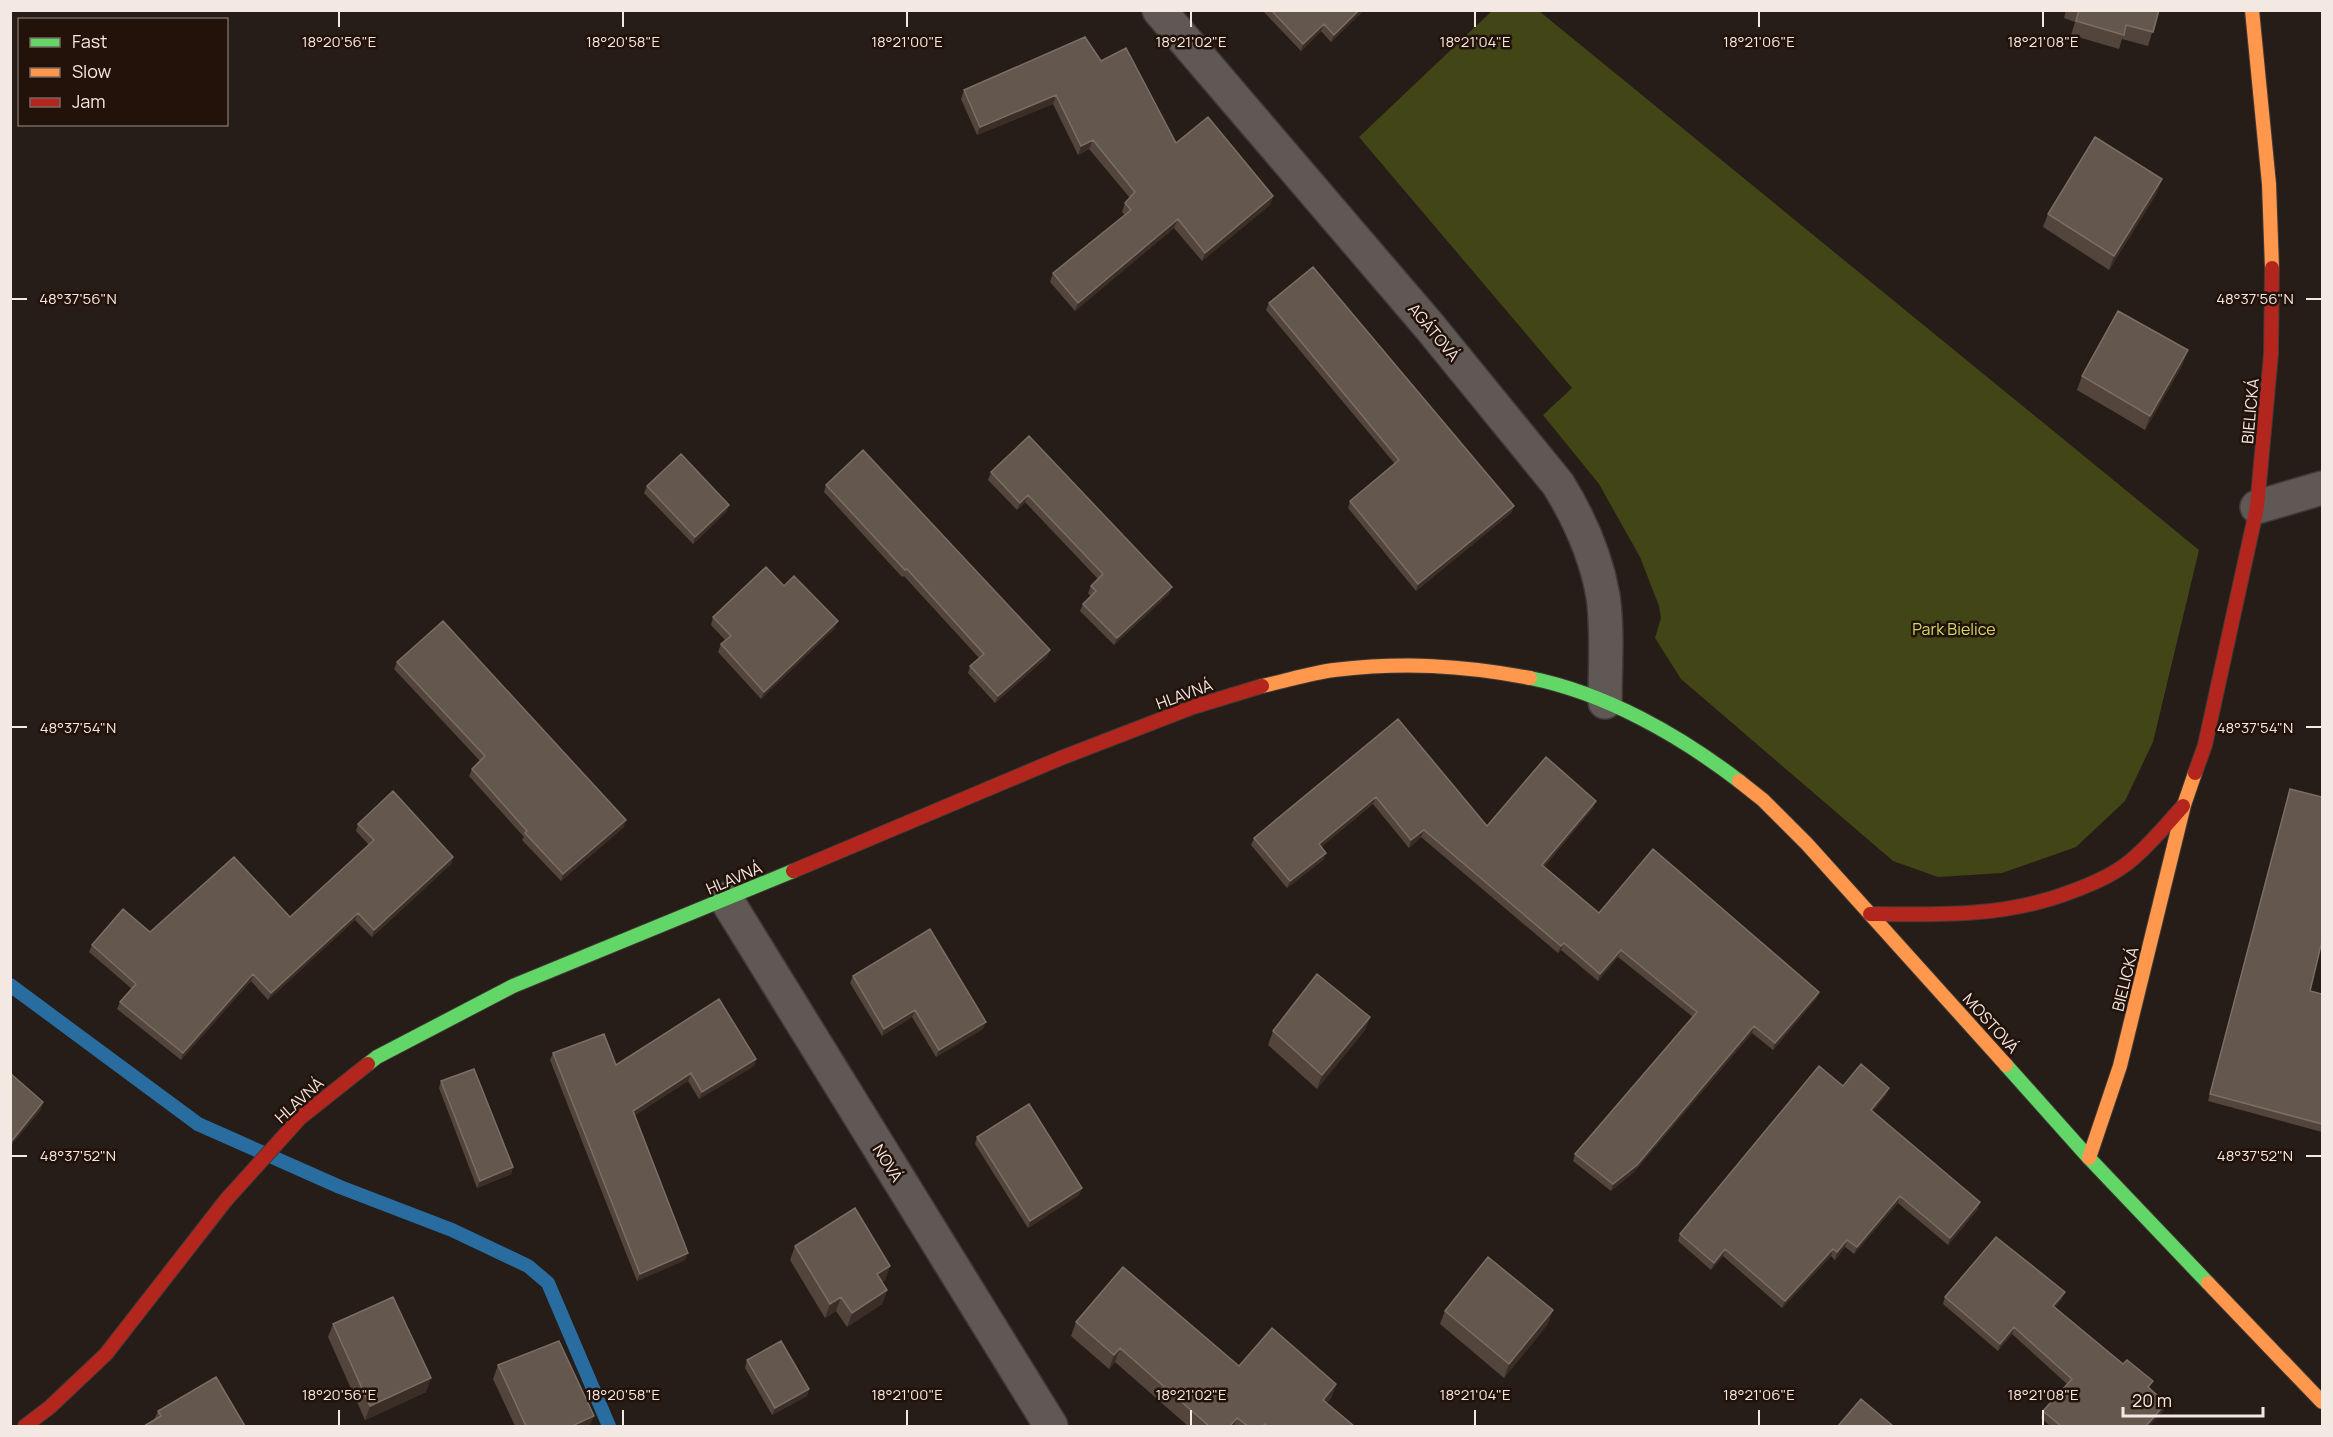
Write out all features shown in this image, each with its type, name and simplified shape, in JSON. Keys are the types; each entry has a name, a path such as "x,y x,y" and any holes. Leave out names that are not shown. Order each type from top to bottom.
{"main road":[{"name":"BIELICKÁ","path":"2089,1158 2120,1066 2184,805 2205,745 2257,507 2271,354 2272,266 2269,184 2252,10"},
{"name":"HLAVNÁ","path":"25,1426 50,1407 106,1354 226,1200 300,1118 377,1057 513,986 1061,758 1193,707 1251,689 1332,670 1420,664 1482,669 1548,682 1605,702"},
{"name":"MOSTOVÁ","path":"1605,702 1670,735 1719,766 1763,800 1807,844 2089,1158 2322,1402"},
{"name":"BIELICKÁ","path":"1870,914 1992,913 2020,909 2056,899 2110,874 2128,862 2184,805"}],"street":[{"name":"AGÁTOVÁ","path":"1159,10 1430,327 1558,484 1575,511 1591,552 1602,595 1606,640 1605,702"},
{"path":"2257,507 2322,488"},
{"name":"NOVÁ","path":"726,899 1052,1426"}],"green space":[{"name":"Park Bielice","path":"1493,10 1539,11 2199,550 2153,742 2125,801 2076,847 2002,873 1938,877 1893,861 1681,679 1655,638 1661,618 1659,606 1640,557 1599,484 1543,415 1572,388 1359,137"}],"building":[{"path":"1271,10 1359,10 1334,35 1324,24 1303,44"},
{"path":"2079,10 2159,10 2153,32 2126,25 2124,35 2076,21"},
{"path":"1085,37 1101,61 1126,48 1176,143 1208,117 1273,196 1205,253 1178,219 1078,303 1053,273 1131,210 1125,203 1135,192 1093,140 1081,146 1056,95 980,127 964,90"},
{"path":"2095,137 2162,179 2114,256 2048,214"},
{"path":"1313,267 1514,506 1418,584 1350,501 1399,460 1269,303"},
{"path":"2118,311 2188,350 2150,416 2082,376"},
{"path":"1029,436 1172,587 1117,638 1083,604 1096,591 1091,586 1103,574 1028,495 1020,503 991,472"},
{"path":"863,450 1050,650 998,696 970,666 984,654 907,569 905,570 826,485"},
{"path":"681,454 729,505 695,537 647,486"},
{"path":"766,567 784,586 794,576 838,621 764,692 721,644 731,636 713,617"},
{"path":"443,621 626,820 563,874 525,833 527,831 472,769 485,756 397,662"},
{"path":"1398,719 1487,826 1546,757 1596,801 1542,865 1599,913 1653,849 1819,992 1775,1043 1754,1026 1637,1165 1613,1184 1575,1154 1697,1012 1621,950 1600,974 1564,943 1561,946 1424,830 1411,840 1376,797 1319,844 1326,853 1290,881 1254,838"},
{"path":"2290,789 2322,797 2322,941 2310,991 2322,994 2322,1124 2210,1094"},
{"path":"393,791 453,857 374,930 358,913 271,993 253,974 183,1053 120,1002 136,984 92,945 123,909 150,932 234,857 290,917 374,840 358,824"},
{"path":"930,929 986,1022 939,1050 915,1010 884,1029 853,976"},
{"path":"1317,974 1370,1017 1322,1075 1273,1031"},
{"path":"719,999 756,1059 702,1092 691,1073 633,1111 688,1253 640,1274 553,1053 604,1034 616,1065"},
{"path":"1861,1064 1889,1088 1871,1110 1980,1202 1950,1238 1900,1196 1857,1247 1847,1240 1837,1252 1833,1249 1785,1301 1725,1249 1714,1263 1680,1234 1819,1066 1843,1086"},
{"path":"474,1069 513,1167 480,1181 441,1081"},
{"path":"10,1073 43,1102 10,1143"},
{"path":"1029,1104 1082,1188 1030,1221 977,1137"},
{"path":"855,1208 890,1266 877,1274 887,1290 852,1313 841,1297 830,1304 795,1246"},
{"path":"1996,1237 2065,1292 2053,1306 2123,1364 2127,1360 2153,1381 2148,1387 2166,1403 2146,1426 2061,1426 2043,1411 2072,1379 2014,1327 2000,1344 1945,1297"},
{"path":"1488,1257 1553,1310 1509,1364 1445,1311"},
{"path":"1123,1267 1239,1366 1272,1328 1336,1384 1323,1400 1354,1426 1268,1426 1265,1424 1248,1426 1237,1418 1230,1426 1209,1426 1120,1348 1114,1355 1076,1322"},
{"path":"393,1297 431,1378 370,1406 333,1324"},
{"path":"559,1341 594,1416 572,1426 526,1426 498,1365"},
{"path":"781,1341 809,1389 775,1408 747,1360"},
{"path":"216,1377 245,1426 144,1426 161,1416 158,1411"},
{"path":"1861,1399 1893,1426 1838,1426"}],"waterway":[{"path":"10,985 198,1124 340,1187 452,1230 528,1266 548,1283 609,1426"}],"traffic: fast":[{"path":"1530,678 1586,694 1640,718 1692,748 1739,781"},
{"path":"368,1064 377,1057 513,986 793,871"},
{"path":"2006,1065 2089,1158 2208,1283"}],"traffic: slow":[{"path":"2252,10 2269,184 2272,268"},
{"path":"1262,686 1325,671 1384,666 1432,666 1480,670 1530,678"},
{"path":"2089,1158 2120,1066 2184,805 2195,773"},
{"path":"1739,781 1763,800 1807,844 2006,1065"},
{"path":"2208,1283 2322,1402"}],"traffic: jam":[{"path":"2195,773 2205,745 2257,507 2271,354 2272,268"},
{"path":"793,871 1061,758 1193,707 1262,686"},
{"path":"1870,914 1973,913 2023,906 2073,891 2102,879 2129,862 2183,806"},
{"path":"25,1426 50,1407 106,1354 226,1200 300,1118 368,1064"}]}
